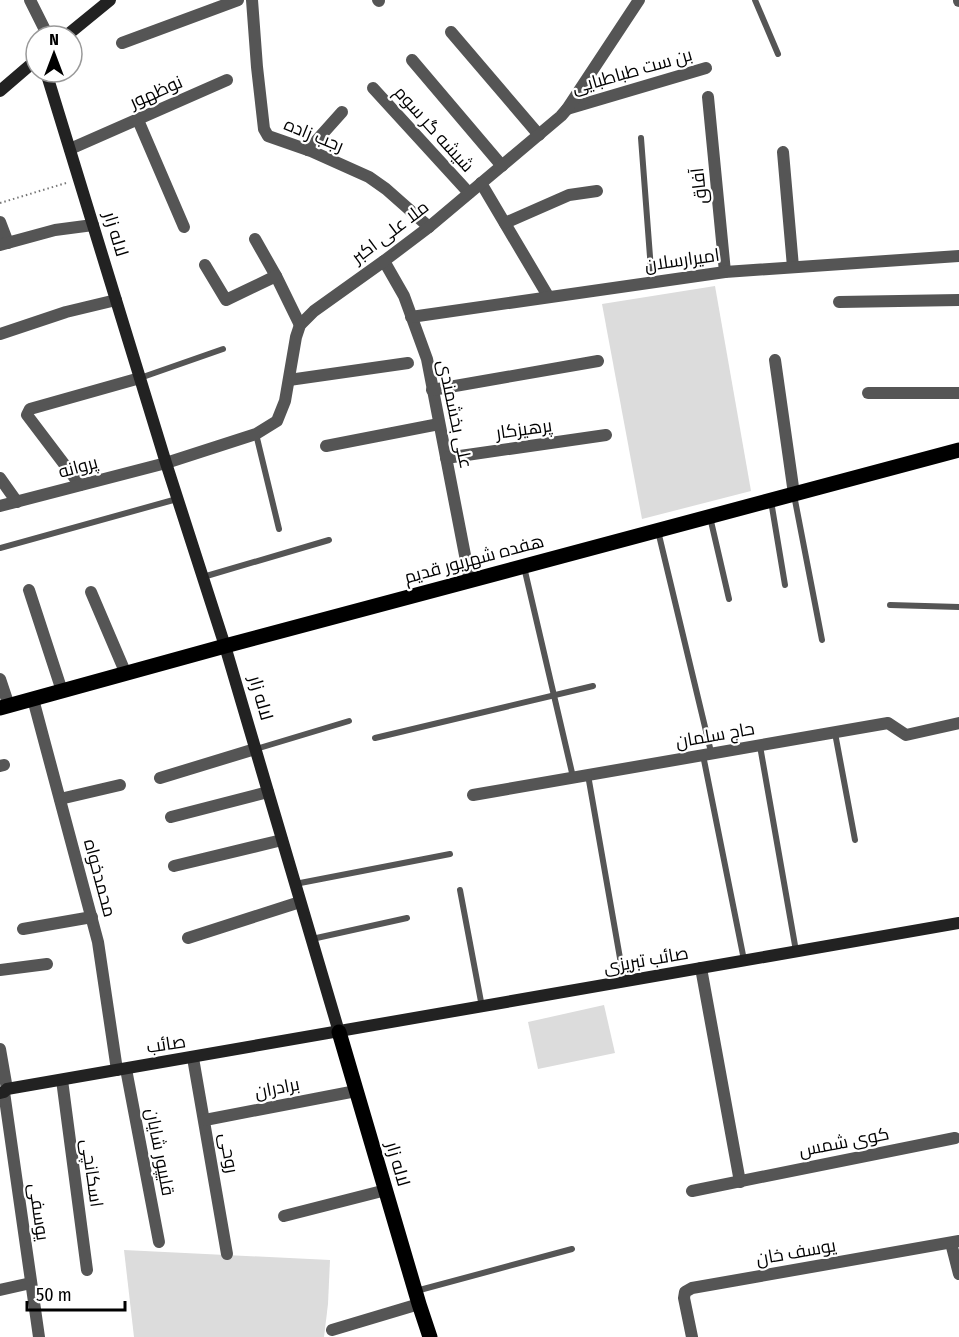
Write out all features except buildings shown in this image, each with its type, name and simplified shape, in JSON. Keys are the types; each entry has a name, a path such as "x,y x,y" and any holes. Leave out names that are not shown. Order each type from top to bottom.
{"main road":[{"path":"81,24 110,0"},
{"path":"0,91 24,70"},
{"name":"لاله زار","path":"50,84 166,463 225,646 430,1337"},
{"name":"هفده شهریور قدیم","path":"4,707 959,450"},
{"name":"صائب تبریزی","path":"339,1032 959,923"},
{"name":"صائب","path":"4,1091 339,1032"}],"street":[{"path":"30,0 42,24"},
{"path":"122,43 238,0"},
{"name":"رجب زاده","path":"252,0 264,129 268,136 308,150 369,177 429,226"},
{"name":"ملا علی اکبر","path":"300,325 314,311 429,226 567,109 639,0"},
{"path":"451,32 539,135"},
{"path":"412,60 502,166"},
{"name":"بن ست طباطبایی","path":"567,109 706,68"},
{"name":"نوظهور","path":"70,149 227,80"},
{"name":"شیشه گر سوم","path":"373,88 469,193"},
{"name":"آفاق","path":"708,97 725,272"},
{"path":"308,150 342,112"},
{"path":"138,120 184,227"},
{"path":"783,152 793,267"},
{"path":"481,183 548,296"},
{"path":"505,223 569,195 597,191"},
{"path":"0,222 4,244 55,230 93,225"},
{"path":"166,463 256,434 278,421 285,401 300,325 255,239"},
{"name":"امیرارسلان","path":"411,317 725,272 959,256"},
{"name":"علی بخشمندی","path":"384,261 404,296 427,359 471,580"},
{"path":"205,265 226,300 276,276"},
{"path":"0,334 66,312 116,300"},
{"path":"838,302 959,300"},
{"path":"775,360 794,494"},
{"path":"432,390 598,361"},
{"path":"289,380 408,363"},
{"path":"80,485 27,415 28,412 30,409 140,378"},
{"path":"868,393 959,393"},
{"path":"326,446 439,424"},
{"name":"پرهیزکار","path":"446,458 606,435"},
{"name":"پروانه","path":"0,506 166,463"},
{"path":"0,478 17,502"},
{"path":"29,590 62,691"},
{"path":"91,592 126,674"},
{"path":"0,679 4,707"},
{"name":"محمدخواه","path":"33,699 98,942 121,1069"},
{"name":"حاج سلمان","path":"473,795 888,723 906,735 959,723"},
{"path":"159,778 255,749"},
{"path":"60,799 120,785"},
{"path":"171,817 268,792"},
{"path":"174,866 282,840"},
{"path":"188,938 300,902"},
{"path":"22,928 92,917"},
{"path":"0,970 47,964"},
{"path":"701,968 740,1182"},
{"name":"یوسفی","path":"0,1049 39,1337"},
{"name":"روحی","path":"193,1058 227,1254"},
{"name":"قلیپور شایان","path":"121,1069 159,1242"},
{"name":"اسکانچی","path":"62,1080 87,1270"},
{"name":"برادران","path":"205,1120 356,1091"},
{"name":"کوی شمس","path":"692,1191 955,1138"},
{"path":"284,1216 386,1190"},
{"path":"955,1242 959,1274"},
{"name":"یوسف خان","path":"692,1337 684,1298 685,1292 692,1288 955,1242"},
{"path":"0,1290 31,1283"},
{"path":"332,1330 417,1297"}],"lane":[{"path":"755,0 778,54"},
{"path":"641,138 652,283"},
{"path":"140,378 223,349"},
{"path":"256,434 279,529"},
{"path":"794,494 822,640"},
{"path":"0,548 178,499"},
{"path":"771,500 784,585"},
{"path":"710,517 729,599"},
{"path":"658,530 707,754 744,961"},
{"path":"203,577 329,540"},
{"path":"524,566 573,777"},
{"path":"890,605 959,607"},
{"path":"375,738 593,686"},
{"path":"255,749 349,721"},
{"path":"835,732 855,840"},
{"path":"760,745 796,952"},
{"path":"588,775 624,982"},
{"path":"295,884 450,854"},
{"path":"460,890 482,1007"},
{"path":"311,939 407,918"},
{"path":"417,1297 572,1249"}],"path":[{"path":"0,203 79,179"}],"shaded area":[{"path":"715,286 751,491 642,519 602,304"},
{"path":"604,1005 615,1053 538,1069 528,1022"},
{"path":"124,1250 330,1260 324,1337 134,1337"}]}
